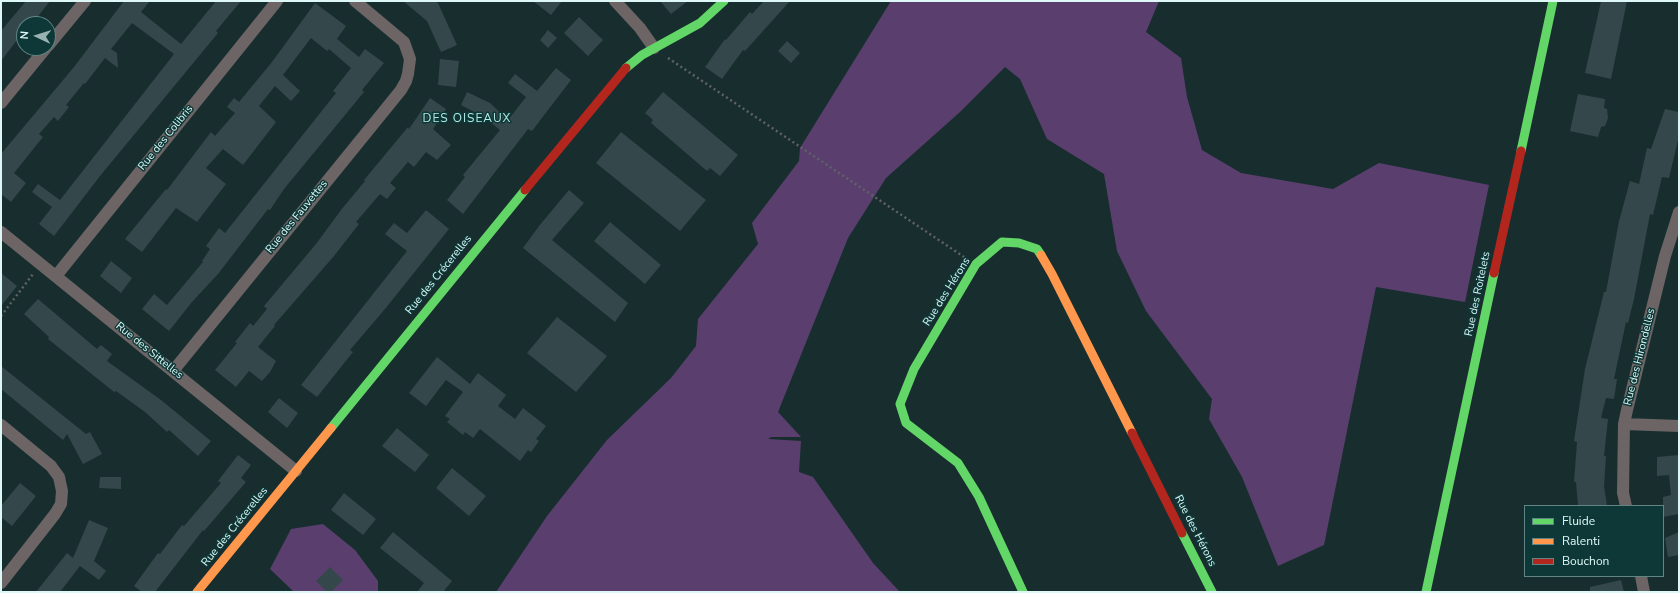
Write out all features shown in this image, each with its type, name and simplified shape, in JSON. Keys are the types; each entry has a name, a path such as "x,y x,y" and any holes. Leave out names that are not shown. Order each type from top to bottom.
{"street":[{"path":"56,36 85,1"},
{"name":"Rue des Colibris","path":"56,276 277,1"},
{"name":"Rue des Fauvettes","path":"172,371 401,90 408,74 410,59 404,42 355,1"},
{"path":"615,1 640,28 654,48"},
{"name":"Rue des Crécerelles","path":"198,592 609,86 630,64 654,48 693,28 724,1"},
{"name":"Rue des Roitelets","path":"1426,592 1553,1"},
{"path":"1,103 40,56"},
{"name":"Rue des Hirondelles","path":"1626,505 1623,493 1624,424 1665,256 1679,212"},
{"name":"Rue des Sittelles","path":"1,232 296,471"},
{"name":"Rue des Hérons","path":"1023,592 979,497 958,463 906,423 900,404 914,369 976,264 1002,242 1019,243 1037,249 1055,281 1212,592"},
{"path":"1624,424 1679,426"},
{"path":"1,425 51,466 59,477 62,491 60,504 55,514 1,583"},
{"path":"1641,577 1644,592"}],"path":[{"path":"654,48 976,264"},
{"path":"1,316 41,264"}],"shaded area":[{"path":"891,1 1159,1 1146,32 1181,58 1187,97 1202,150 1241,173 1333,189 1379,163 1489,185 1465,302 1376,287 1324,545 1278,566 1242,477 1209,419 1212,399 1146,311 1117,251 1104,174 1047,139 1020,79 1005,67 960,112 886,178 848,238 778,412 801,437 771,437 768,439 801,441 799,472 813,477 873,563 900,592 496,592 547,516 607,440 671,378 696,346 698,319 758,244 752,223 799,161 800,148"},
{"path":"323,524 355,550 378,581 378,592 294,592 270,569 291,529"}],"building":[{"path":"26,1 50,1 38,16 16,16 16,41 1,61 1,31"},
{"path":"124,1 150,1 141,12 181,44 216,1 241,1 216,31 218,33 100,176 54,236 39,224 52,207 32,192 38,184 60,200 174,54 132,23 111,49 117,53 118,68 105,58 85,84 84,83 66,105 69,107 58,121 54,117 39,134 43,137 14,173 26,183 11,202 1,194 1,154 74,67"},
{"path":"403,1 435,1 438,3 457,45 441,52 427,21"},
{"path":"533,1 562,1 551,15"},
{"path":"660,1 688,1 671,14"},
{"path":"764,1 790,1 745,51 743,50 722,79 705,67 725,39 726,40 750,12 752,14"},
{"path":"1601,1 1627,1 1611,79 1585,73"},
{"path":"315,3 346,26 337,39 359,57 365,49 384,63 362,90 364,92 284,189 270,210 268,209 218,274 192,302 169,331 142,309 154,294 167,305 203,262 202,261 210,249 206,246 219,228 225,233 336,93 333,91 351,68 329,49 327,51 311,38 283,75 300,91 291,101 275,86 259,106 276,122 243,165 223,149 206,168 226,184 197,222 176,208 142,252 125,239 166,189 167,190 211,132 215,136 235,113 227,107 234,98 239,102 272,62"},
{"path":"579,17 603,40 588,56 564,33"},
{"path":"548,30 557,38 548,48 540,40"},
{"path":"787,41 800,53 791,63 778,51"},
{"path":"440,59 459,61 456,87 438,85"},
{"path":"556,68 571,80 532,131 528,129 463,214 447,200 465,177 463,175 500,130 484,117 461,105 467,92 490,103 508,120 526,97 508,83 515,74 537,91"},
{"path":"663,92 738,155 720,176 710,168 707,171 651,123 653,120 645,113"},
{"path":"1578,94 1605,99 1604,108 1607,109 1608,118 1605,126 1601,127 1598,137 1570,131"},
{"path":"430,98 446,109 433,129 451,145 437,160 426,152 414,167 408,162 390,183 396,188 387,199 380,194 356,222 359,224 334,256 274,325 275,326 258,347 276,361 270,372 262,381 249,371 236,387 215,370 237,343 235,342 250,323 253,326 267,309 264,306 316,244 365,181 364,180 408,127 409,129"},
{"path":"1665,109 1679,112 1679,136 1669,178 1662,177 1653,215 1650,214 1634,299 1628,323 1626,322 1614,379 1617,379 1614,399 1606,398 1601,418 1608,419 1604,456 1606,456 1604,486 1607,505 1578,505 1576,482 1574,482 1577,442 1574,441 1585,369 1604,292 1606,292 1619,221 1630,181 1639,184 1647,148 1651,149"},
{"path":"621,132 706,200 680,231 596,163"},
{"path":"569,190 584,203 552,240 628,303 615,322 523,248"},
{"path":"426,210 449,229 350,350 353,352 317,397 301,385 407,251 385,234 394,223 407,233"},
{"path":"610,222 661,265 645,284 594,241"},
{"path":"111,261 132,278 121,293 100,276"},
{"path":"1,273 17,286 1,306"},
{"path":"38,299 97,349 101,345 112,354 107,361 161,400 211,441 198,456 169,430 167,432 145,412 116,391 114,392 48,339 49,337 24,314"},
{"path":"557,317 607,356 576,392 527,353"},
{"path":"437,357 470,384 478,373 506,395 498,406 515,419 523,408 546,426 536,439 539,441 531,452 528,450 520,461 480,429 473,438 465,432 463,435 447,422 450,419 445,416 463,392 446,380 426,406 409,393"},
{"path":"1,366 86,434 90,432 102,454 83,464 67,434 63,440 1,389"},
{"path":"279,398 298,413 287,428 268,412"},
{"path":"397,428 429,455 415,472 382,446"},
{"path":"238,455 251,465 241,478 246,482 204,531 203,530 155,592 142,592 134,586 158,553 160,554 182,525 184,526 221,483 218,481"},
{"path":"1679,455 1679,514 1664,517 1663,497 1671,495 1669,475 1657,476 1657,457"},
{"path":"452,468 486,496 469,516 436,488"},
{"path":"100,477 121,477 121,489 99,488"},
{"path":"20,483 36,496 12,526 1,517 1,506"},
{"path":"344,493 376,519 363,535 331,510"},
{"path":"89,520 108,528 94,561 106,571 99,580 80,566 60,592 36,592 67,553 73,558"},
{"path":"393,532 452,581 443,592 417,592 424,583 380,548"},
{"path":"1679,532 1679,555 1668,557 1665,538"},
{"path":"330,567 343,580 331,592 327,592 316,581"},
{"path":"1621,580 1624,592 1590,592 1590,587"}],"traffic: fast":[{"path":"626,68 642,55 700,23 724,1"},
{"path":"1521,151 1553,1"},
{"path":"331,428 525,190"},
{"path":"1023,592 979,497 958,463 906,423 900,404 914,369 976,264 1002,242 1019,243 1037,249 1041,255"},
{"path":"1426,592 1494,273"},
{"path":"1182,533 1212,592"}],"traffic: slow":[{"path":"1041,255 1132,433"},
{"path":"197,592 331,428"}],"traffic: jam":[{"path":"525,190 626,68"},
{"path":"1494,273 1521,151"},
{"path":"1132,433 1182,533"}],"district":[{"name":"DES OISEAUX","path":"467,119"}]}
